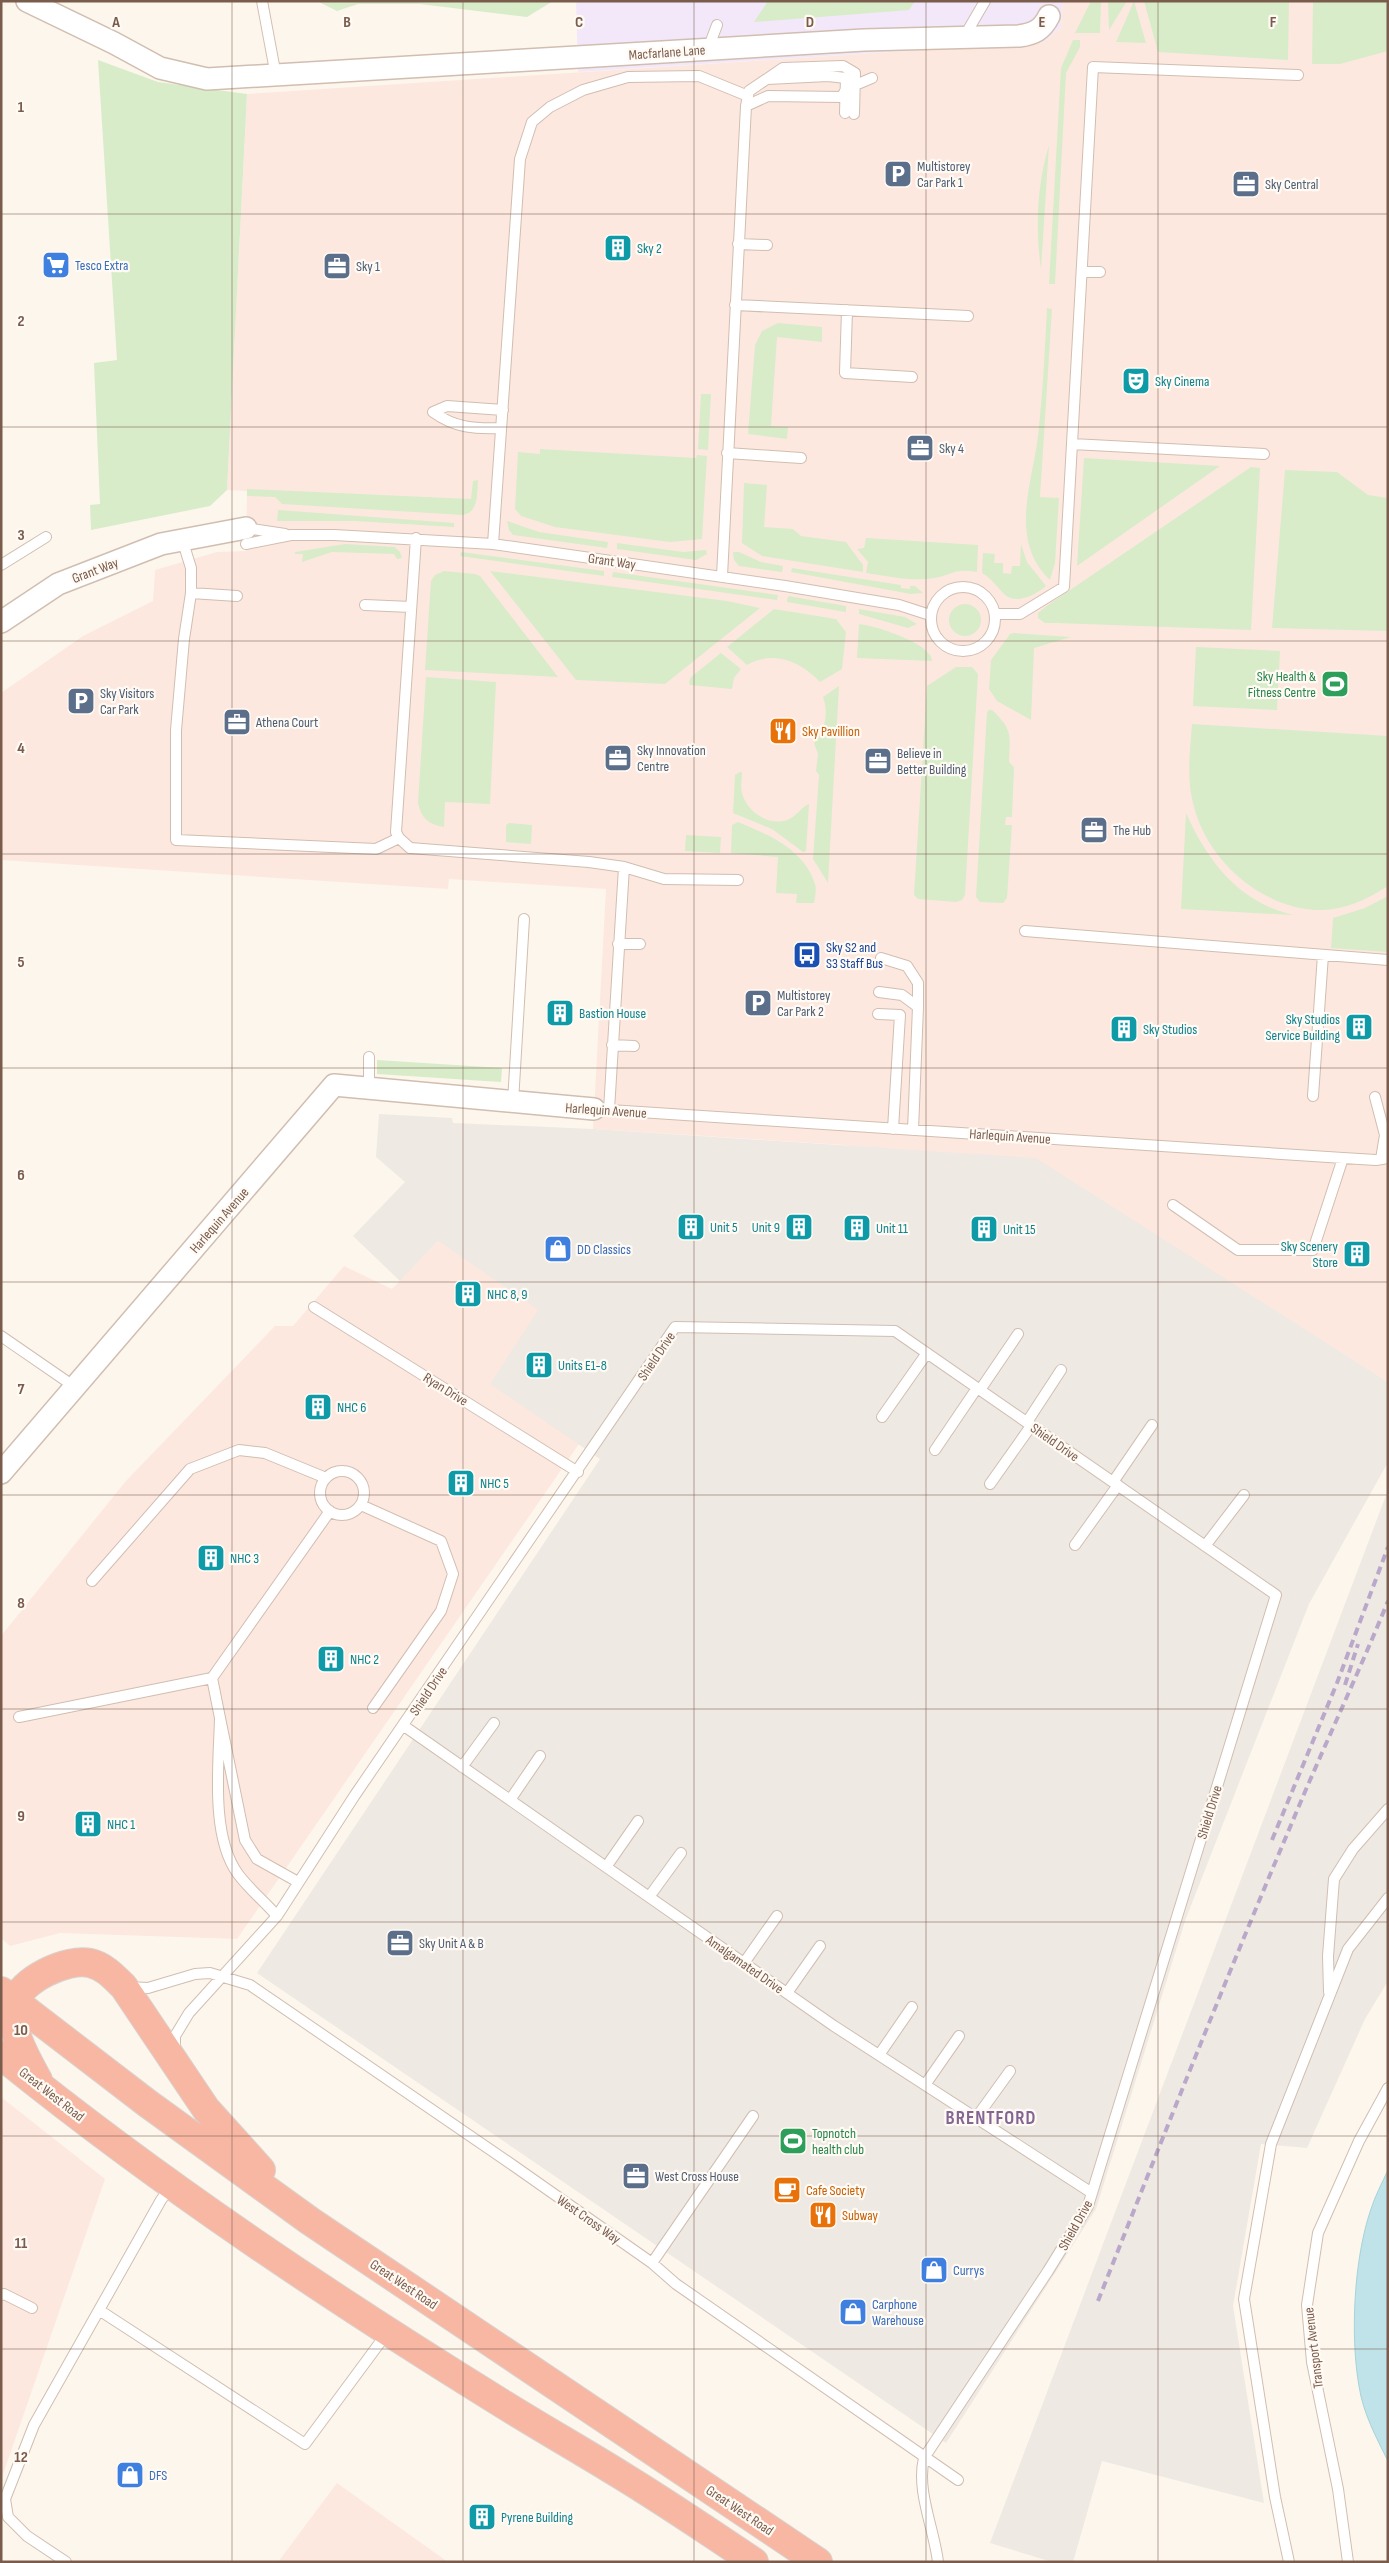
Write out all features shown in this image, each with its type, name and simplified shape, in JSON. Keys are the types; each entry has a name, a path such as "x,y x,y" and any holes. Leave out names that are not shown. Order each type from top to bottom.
{"highway":[{"path":"50,2094 34,2072 19,2038 8,1997 25,1989 40,1976 55,1968 75,1962 91,1963 108,1971 124,1986 206,2108 235,2143 310,2221"},
{"name":"Great West Road","path":"8,1997 146,2103 310,2221 818,2562"},
{"name":"Great West Road","path":"1,2055 50,2094 172,2184 388,2332 503,2405 625,2477 754,2562"}],"street":[{"name":"Macfarlane Lane","path":"27,1 114,43 160,68 207,79 277,77 864,40 1034,34 1044,26 1050,9"},
{"name":"Grant Way","path":"1,622 58,584 161,544 190,538 246,536"},
{"name":"Harlequin Avenue","path":"1,1473 334,1085 602,1110"}],"lane":[{"path":"262,1 277,77"},
{"path":"963,38 985,1"},
{"path":"708,49 716,25"},
{"path":"722,576 738,244 749,91 783,68 844,66 855,73 848,91 850,113"},
{"path":"994,614 1020,614 1064,587 1093,67 1298,75"},
{"path":"493,544 520,159 532,122 550,107 583,90 628,77 699,76 747,101 768,96 848,91 872,78"},
{"path":"738,244 767,245"},
{"path":"1082,272 1100,272"},
{"path":"735,305 968,316"},
{"path":"847,310 845,373 912,377"},
{"path":"501,428 458,426 433,412 447,406 503,410"},
{"path":"1072,444 1264,454"},
{"path":"727,453 801,458"},
{"name":"Grant Way","path":"246,536 416,538 493,544 722,576 900,604 930,615"},
{"name":"Grant Way","path":"246,536 291,536"},
{"path":"1,565 46,537"},
{"path":"190,538 191,593 184,639 176,730 176,840 376,849 398,838"},
{"path":"416,538 396,824 398,838 410,848 580,861 624,867 664,879 738,880"},
{"path":"961,586 972,588 982,593 990,601 995,623 987,641 969,651 959,651 949,648 935,635 930,615 934,604 941,596 961,586"},
{"path":"191,593 237,596"},
{"path":"365,605 412,607"},
{"path":"602,1110 612,1045 624,867"},
{"path":"513,1102 524,919"},
{"path":"1025,931 1388,960"},
{"path":"618,944 640,944"},
{"path":"1313,1096 1322,955"},
{"path":"882,958 907,966 918,983 913,1130"},
{"path":"880,992 902,995 918,1007"},
{"path":"878,1014 900,1015 893,1129"},
{"path":"612,1045 634,1046"},
{"path":"369,1057 369,1088"},
{"path":"1375,1097 1385,1135 1384,1158"},
{"name":"Harlequin Avenue","path":"602,1110 1343,1158 1384,1158"},
{"path":"1173,1205 1238,1250 1313,1250 1343,1158"},
{"name":"Ryan Drive","path":"314,1307 578,1472"},
{"name":"Shield Drive","path":"174,2063 175,2036 189,2013 278,1916 298,1882 675,1327 895,1331 1276,1595 1088,2206 1048,2271 924,2458"},
{"path":"935,1450 1018,1334"},
{"path":"1,1336 75,1387"},
{"path":"882,1417 927,1353"},
{"path":"990,1484 1061,1370"},
{"path":"1075,1545 1152,1425"},
{"path":"92,1581 190,1469 239,1450 265,1453 326,1478"},
{"path":"339,1471 354,1474 363,1484 364,1491 361,1505 350,1514 336,1514 330,1511 321,1499 320,1491 326,1478 339,1471"},
{"path":"1205,1546 1244,1495"},
{"path":"361,1505 441,1541 453,1574 441,1611 373,1708"},
{"path":"20,1717 212,1678 330,1511"},
{"path":"212,1678 245,1840 257,1859 298,1882"},
{"path":"220,1718 219,1808 226,1847 237,1873 278,1916"},
{"path":"462,1767 494,1724"},
{"name":"Amalgamated Drive","path":"404,1726 878,2055 1092,2193"},
{"path":"510,1800 540,1756"},
{"path":"1330,1997 1328,1956 1334,1879 1353,1849 1388,1809"},
{"path":"606,1867 638,1821"},
{"path":"649,1897 681,1853"},
{"path":"1289,2562 1274,2497 1244,2299 1271,2144 1348,1949 1388,1898"},
{"path":"744,1963 777,1916"},
{"path":"787,1993 820,1946"},
{"name":"West Cross Way","path":"124,1986 148,1988 195,1974 210,1973 250,1985 652,2263 676,2284 915,2448 924,2458 958,2480"},
{"path":"878,2055 912,2007"},
{"path":"925,2085 959,2036"},
{"path":"976,2118 1010,2071"},
{"name":"Transport Avenue","path":"1348,2562 1338,2489 1312,2362 1307,2305 1318,2233 1359,2141 1388,2088"},
{"path":"652,2263 753,2116"},
{"path":"66,2562 27,2536 8,2517 5,2499 34,2425 161,2200 172,2184"},
{"path":"1,2295 4,2294 32,2308"},
{"path":"100,2310 305,2444 388,2332"},
{"path":"924,2458 922,2469 923,2489 938,2562"}],"shaded area":[{"path":"576,1 1063,1 1061,27 1044,42 578,72"},
{"name":"Sky Studios","path":"1063,1 1388,1 1388,1382 1116,1210 845,1145 593,1129 606,889 449,879 448,889 1,860 1,693 83,636 153,601 155,570 217,552 246,551 247,491 227,490 247,94 1044,42 1061,27"},
{"path":"379,1114 452,1118 453,1123 593,1129 1036,1158 1388,1382 1388,1462 1309,1604 1185,1921 1096,2209 946,2443 257,1973 600,1459 490,1384 538,1310 438,1241 400,1281 353,1236 405,1182 376,1157"},
{"path":"438,1241 539,1310 579,1444 237,1939 60,1933 10,1946 1,1938 1,1636 125,1482 275,1326 293,1326 344,1266 392,1289"},
{"path":"1388,1490 1388,1981 1365,2019 1307,2148 1261,2144 1233,2306 1264,2503 1102,2461 1073,2562 1052,2562 990,2543"},
{"path":"1,2097 105,2179 1,2480"},
{"path":"337,2483 448,2562 278,2562"}],"green space":[{"path":"317,1 553,1 527,17 420,4 358,4 337,11"},
{"path":"768,1 915,1 909,10 754,22"},
{"path":"1091,1 1101,1 1100,33 1075,33"},
{"path":"1108,1 1127,1 1109,30"},
{"path":"1134,1 1146,43 1116,42"},
{"path":"1144,1 1289,1 1288,60 1158,52"},
{"path":"1313,1 1388,1 1388,51 1340,64 1312,64"},
{"path":"1073,40 1080,40 1080,47 1066,73 1055,284 1049,284 1061,68"},
{"path":"98,60 158,82 247,94 227,490 210,506 91,530 90,505 100,504 94,363 117,360"},
{"path":"1049,145 1041,269 1038,207"},
{"path":"1047,308 1052,309 1040,497 1059,498 1055,563 1050,580 1037,563 1029,546 1026,527 1026,507 1037,446"},
{"path":"778,323 822,327 822,342 777,337 771,426 788,427 787,439 748,434 755,345 762,331"},
{"path":"701,394 711,394 708,450 698,449"},
{"path":"540,449 696,458 697,455 707,456 702,539 670,542 555,527 521,516 515,509 518,452 540,454"},
{"path":"1084,458 1220,466 1077,566"},
{"path":"1251,467 1260,468 1251,630 1045,623 1038,618 1038,613 1048,605"},
{"path":"1285,470 1337,472 1368,495 1388,498 1388,631 1272,628"},
{"path":"478,480 475,506 463,515 282,504 275,497 247,496 247,489 471,499 473,481"},
{"path":"744,483 767,485 764,527 793,529 801,536 846,542 863,565 863,572 762,556 742,543"},
{"path":"278,510 454,523 454,527 355,521 277,521"},
{"path":"507,521 539,532 608,542 607,548 513,535 509,530"},
{"path":"866,538 978,545 977,572 958,571 941,577 926,579 900,578 866,573 868,562 857,549 864,548"},
{"path":"617,543 683,552 706,550 707,554 696,560 617,549"},
{"path":"345,544 395,547 400,552 402,558 397,559 394,554 332,552 302,562 303,554 295,554 295,552"},
{"path":"1021,544 1027,562 1046,586 1032,595 1015,599 1005,595 992,580 982,573 983,553 995,554 994,563 1003,563 1003,573 1011,574 1012,566 1020,566"},
{"path":"461,552 604,571 604,576 460,556"},
{"path":"733,552 739,552 761,562 783,566 782,572 739,566 734,560"},
{"path":"792,568 901,585 901,588 910,589 910,586 915,586 923,593 911,594 791,572"},
{"path":"444,571 480,576 558,677 425,670 431,581 435,575"},
{"path":"490,571 727,601 760,608 665,684 576,680"},
{"path":"613,572 778,595 777,600 612,577"},
{"path":"788,596 846,606 846,612 787,602"},
{"path":"965,604 971,605 976,609 980,614 980,626 976,631 971,635 965,636 959,635 954,631 950,626 949,620 950,614 954,609 959,605"},
{"path":"774,609 836,619 846,632 842,669 820,682 804,668 786,660 767,658 747,665 727,647"},
{"path":"859,609 905,617 917,624 908,628 859,614"},
{"path":"859,624 902,636 923,648 930,655 932,661 857,658"},
{"path":"1010,634 1071,637 1034,648 1031,720 997,701 989,689 991,660"},
{"path":"1196,647 1280,651 1277,710 1193,706"},
{"path":"721,653 741,669 734,678 732,689 690,685 691,677"},
{"path":"956,667 972,667 978,674 965,895 962,900 956,902 918,899 914,895 927,686"},
{"path":"426,677 496,682 490,804 445,802 444,827 434,825 426,820 421,813 418,803"},
{"path":"839,686 828,883 813,859 819,775 816,771 818,754 814,743 821,733 825,722 826,710 823,697"},
{"path":"992,710 1007,728 1010,739 1009,762 1014,767 1012,817 1006,817 1005,825 1012,825 1007,898 1003,903 980,902 976,897 987,712"},
{"path":"1192,724 1388,736 1388,886 1356,903 1330,910 1321,910 1300,908 1279,902 1259,892 1241,879 1225,864 1212,846 1201,827 1194,807 1189,776"},
{"path":"742,772 742,793 746,802 755,813 767,820 787,820 809,804 806,851 803,852 772,829 733,813 735,775"},
{"path":"1186,813 1204,848 1228,878 1241,890 1257,900 1274,909 1293,915 1181,909"},
{"path":"738,822 773,838 794,852 803,861 816,886 814,903 796,903 797,894 776,893 778,857 731,853 732,825"},
{"path":"509,823 532,825 531,844 506,842 506,825"},
{"path":"686,835 721,837 720,853 685,851"},
{"path":"1388,896 1388,952 1331,948 1333,918 1365,908"},
{"path":"377,1060 502,1068 501,1082 377,1074"}],"water":[{"path":"1388,2170 1388,2461 1370,2425 1361,2396 1356,2366 1354,2321 1357,2273 1365,2229 1374,2199"}],"railway":[{"path":"1272,1840 1337,1683 1388,1547"},
{"path":"1098,2301 1241,1944 1388,1601"},
{"path":"1345,1685 1358,1644"}],"place":[{"name":"Multistorey Car Park 1","path":"898,174"},
{"name":"Sky Central","path":"1246,184"},
{"name":"Sky 2","path":"618,248"},
{"name":"Tesco Extra","path":"56,265"},
{"name":"Sky 1","path":"337,266"},
{"name":"Sky Cinema","path":"1136,381"},
{"name":"Sky 4","path":"920,448"},
{"name":"Sky Health & Fitness Centre","path":"1335,684"},
{"name":"Sky Visitors Car Park","path":"81,701"},
{"name":"Athena Court","path":"237,722"},
{"name":"Sky Pavillion","path":"783,731"},
{"name":"Sky Innovation Centre","path":"618,758"},
{"name":"Believe in Better Building","path":"878,761"},
{"name":"The Hub","path":"1094,830"},
{"name":"Sky S2 and S3 Staff Bus","path":"807,955"},
{"name":"Multistorey Car Park 2","path":"758,1003"},
{"name":"Bastion House","path":"560,1013"},
{"name":"Sky Studios Service Building","path":"1359,1027"},
{"name":"Sky Studios","path":"1124,1029"},
{"name":"Unit 5","path":"691,1227"},
{"name":"Unit 9","path":"799,1227"},
{"name":"Unit 11","path":"857,1228"},
{"name":"Unit 15","path":"984,1229"},
{"name":"DD Classics","path":"558,1249"},
{"name":"Sky Scenery Store","path":"1357,1254"},
{"name":"NHC 8, 9","path":"468,1294"},
{"name":"Units E1-8","path":"539,1365"},
{"name":"NHC 6","path":"318,1407"},
{"name":"NHC 5","path":"461,1483"},
{"name":"NHC 3","path":"211,1558"},
{"name":"NHC 2","path":"331,1659"},
{"name":"NHC 1","path":"88,1824"},
{"name":"Sky Unit A & B","path":"400,1943"},
{"name":"Topnotch health club","path":"793,2141"},
{"name":"West Cross House","path":"636,2176"},
{"name":"Cafe Society","path":"787,2190"},
{"name":"Subway","path":"823,2215"},
{"name":"Currys","path":"934,2270"},
{"name":"Carphone Warehouse","path":"853,2312"},
{"name":"DFS","path":"130,2475"},
{"name":"Pyrene Building","path":"482,2517"}],"district":[{"name":"BRENTFORD","path":"991,2117"}]}
